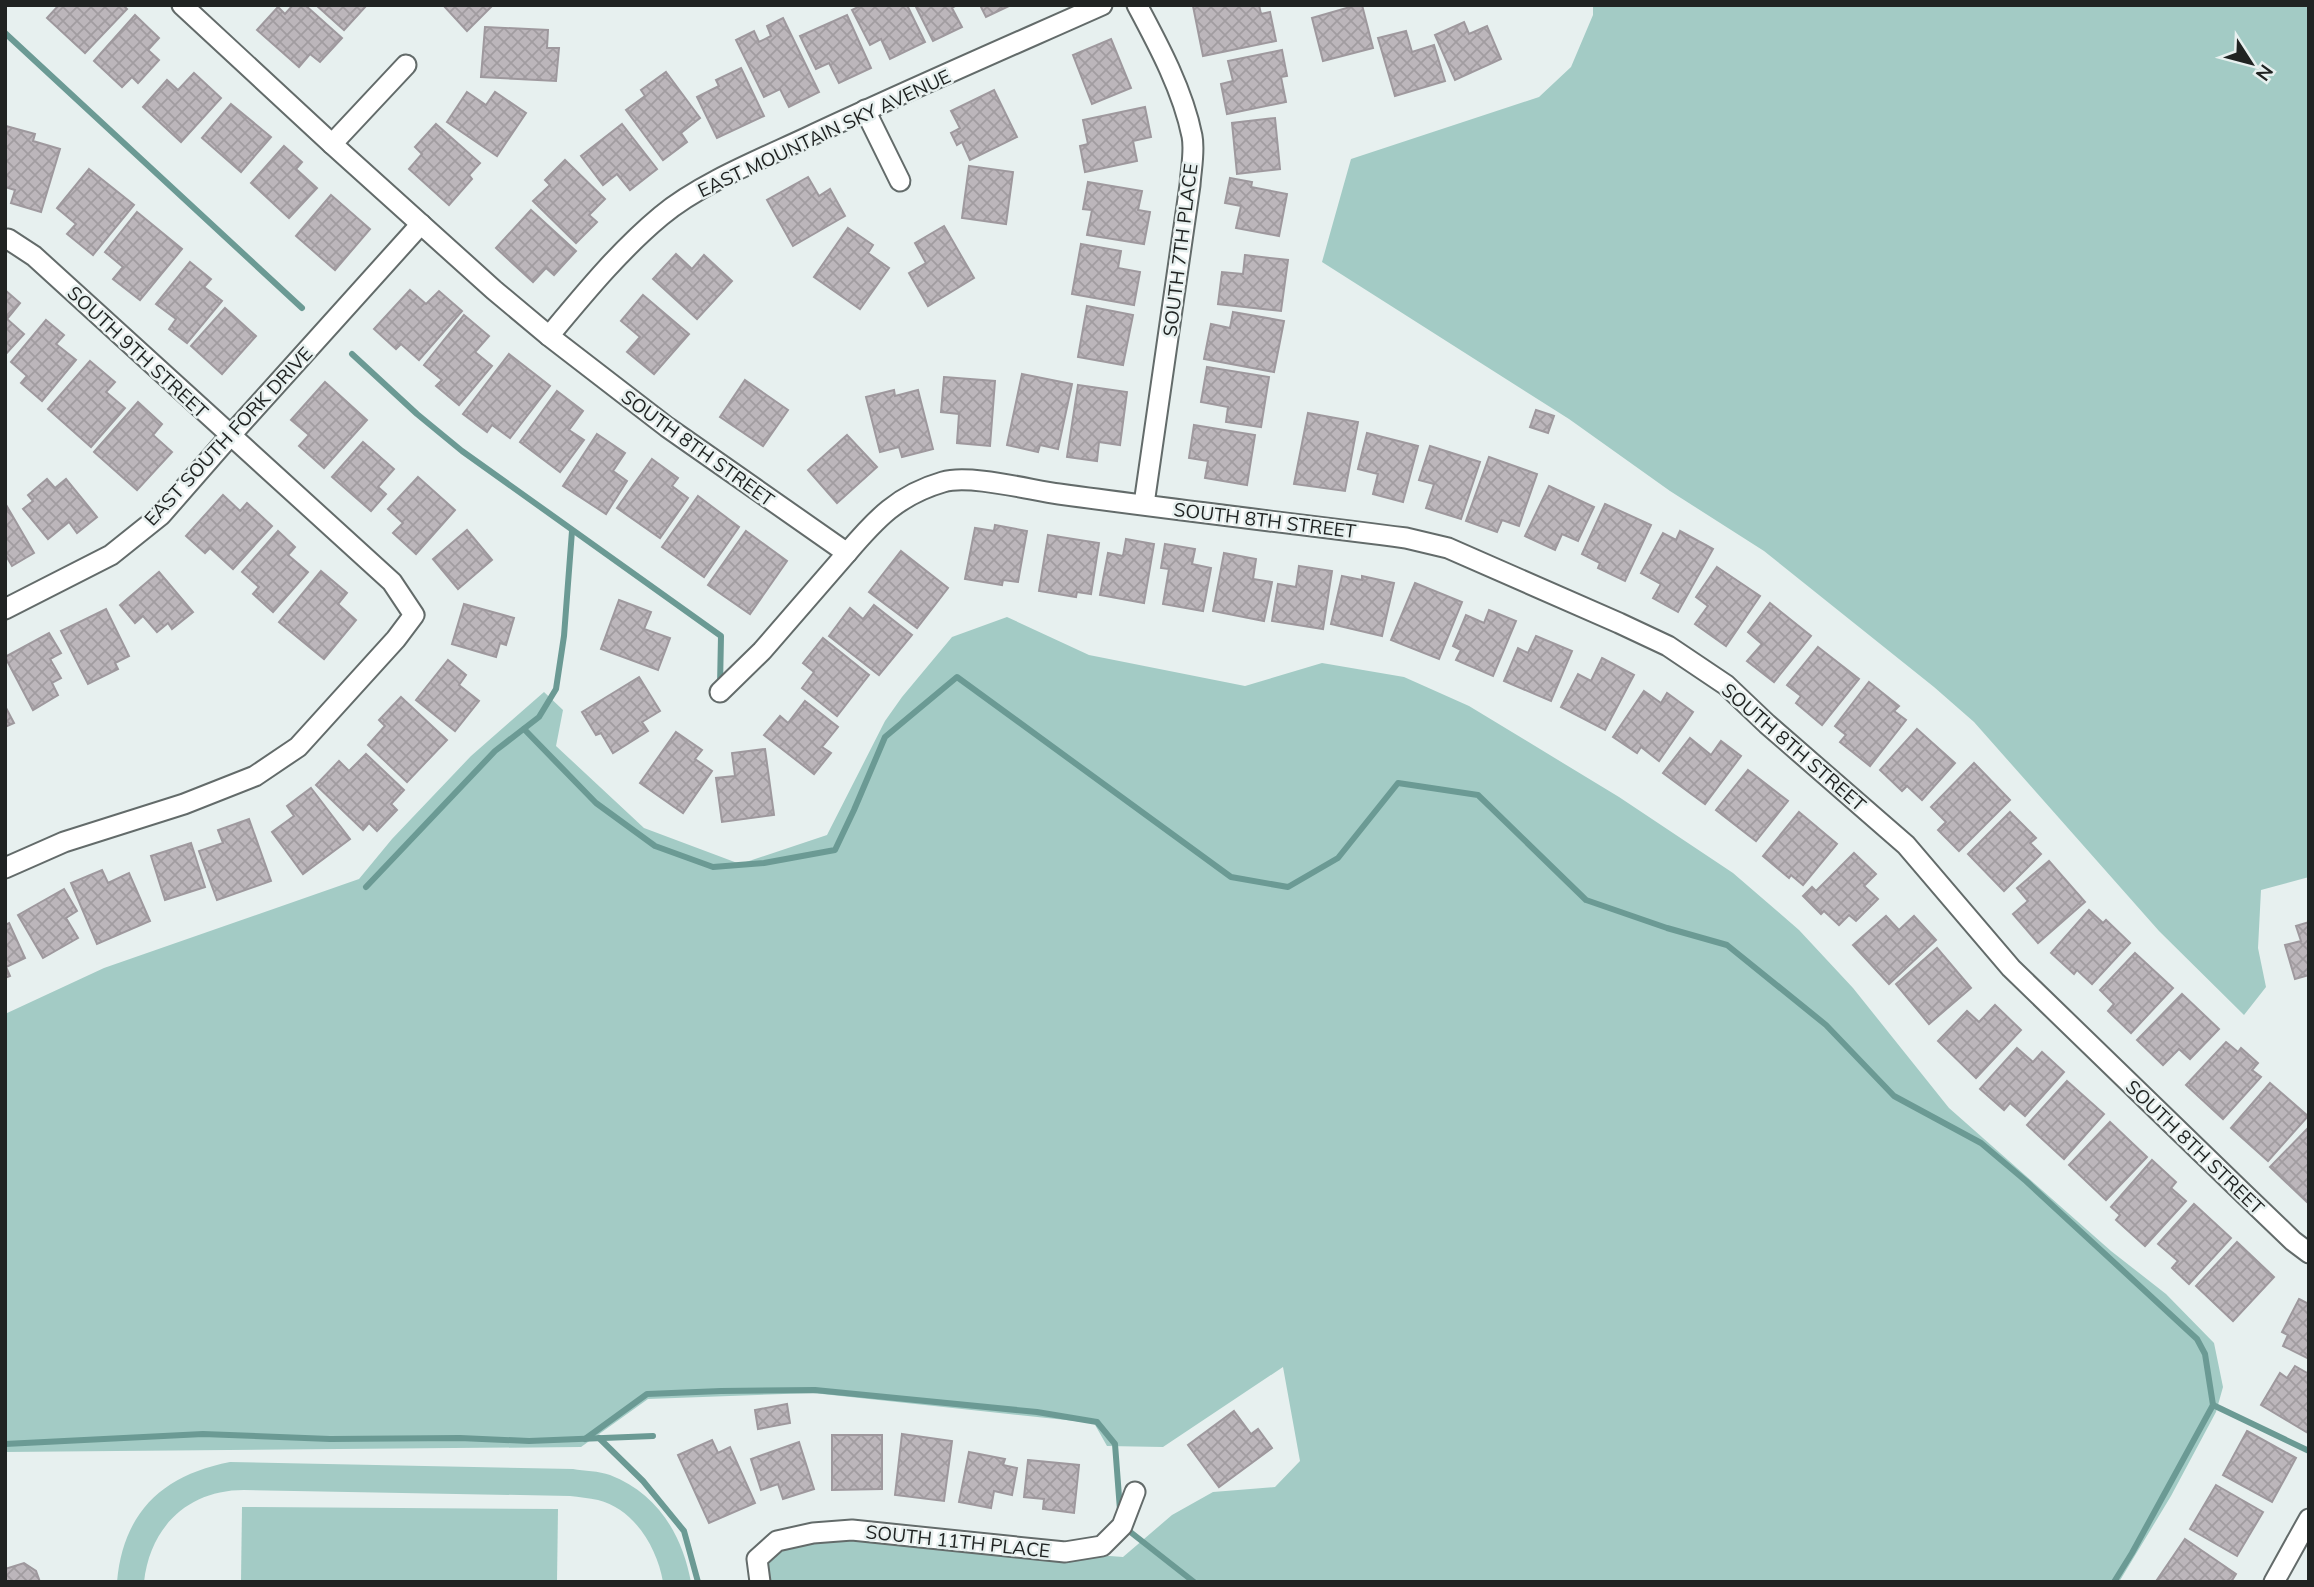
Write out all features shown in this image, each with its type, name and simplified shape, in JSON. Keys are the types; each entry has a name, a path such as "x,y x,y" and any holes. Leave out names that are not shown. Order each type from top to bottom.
{"street":[{"name":"SOUTH 8TH STREET","path":"182,5 421,225 549,336 667,427 847,553 874,522 908,495 946,481 983,482 1406,538 1448,548 1668,646 1726,685 1906,845 2011,968 2222,1173 2309,1253"},
{"name":"EAST MOUNTAIN SKY AVENUE","path":"549,336 624,251 662,215 687,198 865,110 1102,5"},
{"name":"SOUTH 7TH PLACE","path":"1137,5 1170,72 1192,139 1191,185 1144,504"},
{"path":"332,144 406,65"},
{"path":"865,110 900,181"},
{"name":"EAST SOUTH FORK DRIVE","path":"5,609 111,555 161,516 421,225"},
{"name":"SOUTH 9TH STREET","path":"5,868 64,842 184,804 255,776 298,747 396,639 414,615 392,582 34,256 7,240"},
{"path":"720,692 762,651 847,553"},
{"name":"SOUTH 11TH PLACE","path":"761,1582 757,1559 777,1541 813,1533 852,1530 1065,1552 1102,1546 1122,1525 1135,1492"},
{"path":"2274,1582 2309,1520"}],"green space":[{"path":"1593,5 2309,5 2309,877 2261,890 2258,948 2266,987 2244,1015 2159,931 1974,722 1934,687 1764,551 1670,491 1569,419 1322,262 1351,159 1539,97 1571,67 1593,15"},
{"path":"1007,617 1089,655 1245,686 1322,663 1404,677 1469,706 1619,797 1733,873 1799,930 1853,988 1949,1108 2111,1251 2166,1294 2214,1343 2223,1387 2216,1412 2171,1496 2119,1582 760,1582 757,1559 813,1533 1123,1557 1172,1515 1213,1492 1275,1487 1300,1461 1283,1367 1163,1447 1107,1446 1094,1423 813,1393 648,1399 581,1447 5,1452 5,1014 104,968 359,879 392,839 471,756 544,692 563,710 556,746 644,828 740,864 827,835 885,721 902,697 952,637"},
{"path":"230,1462 573,1469 606,1474 627,1483 641,1493 665,1517 681,1548 691,1582 663,1582 655,1556 642,1531 622,1512 595,1499 570,1496 244,1490 206,1497 175,1515 154,1544 144,1582 117,1582 128,1536 151,1501 166,1487 185,1476"},
{"path":"242,1507 558,1509 557,1582 241,1582"}],"building":[{"path":"59,5 123,5 127,9 85,53 47,18"},
{"path":"293,5 305,5 342,38 320,62 310,54 299,67 257,30 278,7 285,14"},
{"path":"316,5 365,5 366,6 344,30"},
{"path":"443,5 493,5 467,31"},
{"path":"862,5 907,5 925,42 890,59 881,39 870,45 852,10"},
{"path":"915,5 957,5 952,8 962,27 933,41"},
{"path":"980,5 1011,5 986,17"},
{"path":"1259,5 1261,14 1270,12 1276,41 1203,56 1193,6"},
{"path":"1362,5 1373,48 1323,61 1312,18"},
{"path":"135,15 159,38 148,50 159,60 138,83 132,77 122,87 94,61"},
{"path":"847,15 871,68 839,83 829,63 816,69 800,36"},
{"path":"783,18 819,92 789,107 780,89 764,97 736,40 754,31 759,42 771,36 767,26"},
{"path":"1464,22 1469,34 1487,26 1501,59 1455,80 1435,35"},
{"path":"485,27 548,30 547,48 559,48 556,81 481,77"},
{"path":"1406,31 1412,52 1434,45 1445,81 1395,96 1378,38"},
{"path":"1111,39 1131,88 1092,104 1073,55"},
{"path":"1282,50 1287,76 1281,77 1286,102 1227,114 1221,84 1233,81 1228,61"},
{"path":"741,68 764,116 717,138 697,97 719,86 716,80"},
{"path":"666,72 700,118 681,133 687,142 663,160 626,110 645,96 641,90"},
{"path":"194,73 221,98 181,142 143,107 167,80 178,90"},
{"path":"994,90 1017,137 970,160 962,142 957,145 951,133 960,128 951,111"},
{"path":"467,92 486,105 495,92 526,113 497,156 447,122"},
{"path":"231,104 271,137 241,172 202,138"},
{"path":"1145,107 1151,137 1133,141 1137,161 1085,172 1080,146 1088,144 1083,120"},
{"path":"1275,118 1280,169 1237,174 1232,123"},
{"path":"436,124 480,163 469,175 472,179 449,205 409,169 422,154 415,147"},
{"path":"622,124 657,169 630,190 617,174 603,185 581,156"},
{"path":"6,126 35,134 33,141 60,149 41,212 11,203 15,190 5,187"},
{"path":"284,146 302,162 296,169 317,188 289,218 251,183"},
{"path":"565,160 605,199 589,215 597,222 576,243 533,201 550,185 545,180"},
{"path":"969,166 1013,172 1006,224 962,218"},
{"path":"89,169 134,205 93,255 67,234 76,224 57,208"},
{"path":"808,177 819,196 830,189 845,216 793,246 767,200"},
{"path":"1230,178 1252,182 1251,187 1287,194 1279,236 1236,228 1241,206 1225,203"},
{"path":"1088,182 1142,191 1138,210 1150,212 1144,244 1087,235 1092,210 1083,209"},
{"path":"331,195 370,229 335,270 296,236"},
{"path":"531,210 576,251 554,275 546,268 533,282 496,248"},
{"path":"137,212 182,249 140,300 113,279 123,267 105,252"},
{"path":"944,226 974,278 928,306 909,273 926,263 915,243"},
{"path":"848,228 873,245 868,253 889,268 860,309 814,277"},
{"path":"1081,244 1121,251 1118,268 1140,272 1134,305 1072,294"},
{"path":"676,254 692,269 704,255 732,281 697,319 653,279"},
{"path":"1245,255 1288,260 1281,311 1218,304 1222,272 1243,274"},
{"path":"190,262 211,279 204,287 222,301 187,343 169,329 176,319 156,304"},
{"path":"5,290 20,303 7,319 24,334 5,355"},
{"path":"410,290 426,304 439,291 462,311 419,360 401,344 396,349 374,329"},
{"path":"643,295 689,334 654,374 627,352 640,337 621,321"},
{"path":"1087,306 1133,315 1123,365 1078,357"},
{"path":"225,308 256,336 222,374 191,346"},
{"path":"1233,312 1284,321 1274,372 1204,359 1211,324 1230,328"},
{"path":"464,315 489,336 475,352 492,366 459,405 436,386 442,380 424,365"},
{"path":"46,320 64,335 56,344 76,360 42,401 21,383 27,376 11,362"},
{"path":"509,354 550,386 510,438 492,425 487,432 463,414"},
{"path":"90,361 115,382 106,392 125,408 91,447 48,409"},
{"path":"1207,367 1269,377 1261,427 1226,422 1228,407 1201,402"},
{"path":"1022,374 1072,384 1058,449 1040,445 1038,452 1007,445"},
{"path":"944,377 995,381 990,446 957,443 959,414 941,412"},
{"path":"745,380 788,410 763,446 720,417"},
{"path":"325,382 367,420 324,468 299,446 309,435 291,420"},
{"path":"1078,385 1127,392 1120,445 1099,442 1097,461 1067,457"},
{"path":"894,390 895,396 918,390 933,449 902,457 899,447 880,452 866,397"},
{"path":"557,391 583,411 569,430 584,440 560,472 520,442"},
{"path":"138,402 162,424 153,435 172,452 137,490 94,452"},
{"path":"1536,410 1554,416 1548,433 1530,427"},
{"path":"1308,413 1358,422 1345,491 1294,484"},
{"path":"1194,425 1255,435 1247,485 1205,478 1208,461 1189,458"},
{"path":"1367,433 1418,446 1403,502 1373,494 1378,474 1358,469"},
{"path":"597,434 625,453 613,471 627,481 606,514 563,486"},
{"path":"847,435 877,467 837,503 808,470"},
{"path":"363,442 394,469 378,487 386,494 371,511 332,477"},
{"path":"1430,446 1480,462 1461,519 1426,508 1434,484 1419,480"},
{"path":"1489,457 1537,474 1519,526 1502,520 1497,532 1466,521"},
{"path":"652,459 678,478 672,486 688,498 660,538 617,508"},
{"path":"418,477 455,510 416,554 393,533 403,523 388,509"},
{"path":"47,479 55,488 66,479 97,517 77,533 69,522 48,539 23,509 33,501 28,495"},
{"path":"1549,486 1594,507 1578,541 1562,534 1555,550 1525,536"},
{"path":"223,495 240,511 247,503 272,526 233,569 210,548 205,553 186,536"},
{"path":"698,496 739,527 704,577 662,547"},
{"path":"5,503 34,553 12,566 5,554"},
{"path":"1605,504 1651,525 1625,581 1598,568 1600,563 1582,554"},
{"path":"995,525 1027,531 1018,582 1003,580 1002,585 965,579 975,528 994,531"},
{"path":"467,530 492,560 458,589 433,559"},
{"path":"278,531 295,547 288,555 308,572 273,612 253,594 259,587 242,572"},
{"path":"746,531 787,561 750,614 708,585"},
{"path":"1680,531 1713,549 1678,612 1653,598 1661,584 1641,573 1663,533 1676,540"},
{"path":"1048,535 1099,543 1091,594 1077,592 1076,597 1039,591"},
{"path":"1126,539 1154,544 1144,603 1100,595 1108,553 1123,556"},
{"path":"1165,544 1195,549 1192,564 1211,568 1203,611 1163,604 1169,569 1161,568"},
{"path":"901,551 948,588 917,628 869,592"},
{"path":"1224,553 1256,559 1253,579 1272,582 1264,621 1213,611"},
{"path":"1299,566 1332,571 1323,629 1272,621 1278,584 1296,587"},
{"path":"1717,567 1760,596 1726,646 1695,624 1708,606 1696,597"},
{"path":"321,571 347,593 338,604 356,620 324,659 279,622"},
{"path":"159,572 193,612 172,629 168,623 157,632 143,616 135,623 120,605"},
{"path":"1342,576 1362,580 1362,576 1394,583 1382,636 1331,624"},
{"path":"1415,583 1462,602 1439,659 1391,640"},
{"path":"619,600 651,612 644,629 670,638 658,670 601,649"},
{"path":"1770,603 1811,636 1774,682 1747,661 1762,644 1748,632"},
{"path":"464,604 514,618 506,645 500,643 496,657 452,644"},
{"path":"874,605 912,635 879,675 829,636 850,608 863,619"},
{"path":"106,609 129,656 115,663 118,669 88,684 61,631"},
{"path":"1489,610 1516,621 1493,676 1456,660 1461,650 1453,646 1466,615 1484,623"},
{"path":"49,633 61,653 50,659 61,678 52,683 58,695 33,710 5,657"},
{"path":"1536,636 1572,651 1551,701 1504,681 1518,648 1528,653"},
{"path":"823,638 869,675 837,716 802,688 814,672 803,663"},
{"path":"1818,647 1859,679 1822,725 1796,703 1801,696 1787,685"},
{"path":"1602,658 1634,675 1605,730 1561,707 1578,674 1591,681"},
{"path":"448,660 466,675 459,685 479,701 455,731 416,700"},
{"path":"639,677 660,711 642,722 648,731 613,753 601,733 596,735 582,712"},
{"path":"1869,682 1899,706 1894,711 1906,720 1870,766 1840,742 1846,735 1835,726"},
{"path":"1644,691 1661,703 1667,693 1693,712 1659,761 1641,747 1637,753 1613,737"},
{"path":"401,697 447,740 407,782 368,745 385,726 379,720"},
{"path":"805,701 838,727 822,747 831,753 814,774 764,735 780,716 788,723"},
{"path":"5,706 14,723 5,727"},
{"path":"1917,729 1955,763 1922,800 1907,786 1902,791 1880,770"},
{"path":"676,732 702,750 695,759 712,771 683,813 640,783"},
{"path":"1690,738 1711,755 1721,741 1741,756 1705,804 1663,773"},
{"path":"765,749 774,815 722,822 716,778 735,776 732,753"},
{"path":"366,754 404,790 391,804 397,810 377,831 369,823 363,830 316,785 339,761 349,771"},
{"path":"1974,763 2010,800 1959,851 1938,830 1946,822 1931,807"},
{"path":"1748,770 1788,801 1756,841 1716,810"},
{"path":"311,788 350,839 303,874 272,832 294,816 287,806"},
{"path":"1799,812 1837,844 1803,885 1791,875 1789,878 1763,856"},
{"path":"2010,812 2036,838 2030,843 2041,854 2004,891 1968,854"},
{"path":"249,819 271,881 217,900 199,851 223,843 218,830"},
{"path":"191,843 205,887 165,900 151,856"},
{"path":"1854,853 1876,874 1864,886 1878,899 1856,921 1849,915 1839,925 1824,911 1821,914 1803,896 1812,887 1816,891"},
{"path":"2049,861 2085,902 2038,943 2013,914 2028,901 2017,888"},
{"path":"102,870 108,883 129,873 150,921 97,944 71,883"},
{"path":"64,889 77,911 66,918 78,938 43,958 18,915"},
{"path":"2089,910 2103,923 2106,920 2130,943 2092,984 2077,970 2074,974 2051,953"},
{"path":"1886,916 1899,930 1914,916 1936,940 1889,984 1853,945"},
{"path":"2309,922 2309,975 2295,979 2285,945 2301,941 2296,926"},
{"path":"9,923 25,958 6,967 10,976 5,978 5,925"},
{"path":"1937,948 1971,988 1929,1024 1896,984"},
{"path":"2135,953 2173,988 2131,1033 2108,1011 2114,1004 2100,990"},
{"path":"2182,994 2219,1029 2190,1059 2179,1049 2163,1065 2137,1040"},
{"path":"1995,1005 2021,1030 1976,1078 1938,1041 1967,1011 1979,1022"},
{"path":"2226,1042 2238,1052 2241,1048 2258,1063 2252,1070 2261,1077 2223,1119 2186,1085"},
{"path":"2017,1048 2033,1062 2042,1052 2064,1072 2025,1116 2010,1103 2004,1110 1980,1089"},
{"path":"2067,1081 2104,1114 2064,1159 2027,1125"},
{"path":"2270,1083 2308,1116 2268,1161 2231,1128"},
{"path":"2110,1122 2147,1157 2106,1200 2069,1165"},
{"path":"2309,1127 2309,1202 2308,1203 2270,1167"},
{"path":"2152,1160 2176,1182 2171,1188 2186,1201 2145,1246 2116,1220 2120,1215 2111,1207"},
{"path":"2194,1204 2231,1238 2189,1284 2172,1268 2178,1261 2158,1244"},
{"path":"2237,1242 2274,1277 2233,1321 2196,1286"},
{"path":"2299,1299 2309,1304 2309,1359 2283,1346 2288,1335 2282,1332"},
{"path":"2295,1366 2309,1374 2308,1433 2261,1405 2280,1373 2287,1378"},
{"path":"787,1404 790,1423 758,1429 755,1410"},
{"path":"1234,1411 1251,1434 1258,1429 1272,1448 1219,1487 1188,1445"},
{"path":"2247,1431 2296,1458 2272,1502 2223,1475"},
{"path":"902,1434 952,1441 944,1501 895,1495"},
{"path":"832,1435 882,1435 882,1489 832,1490"},
{"path":"712,1440 718,1453 730,1447 755,1503 709,1523 678,1455"},
{"path":"799,1442 814,1489 783,1499 778,1484 761,1490 751,1459"},
{"path":"969,1452 1005,1459 1003,1465 1017,1468 1012,1495 994,1491 991,1508 959,1502"},
{"path":"1028,1460 1079,1465 1074,1513 1043,1509 1044,1499 1024,1497"},
{"path":"2216,1485 2263,1512 2237,1556 2190,1529"},
{"path":"2185,1539 2236,1574 2231,1582 2159,1582 2157,1580"},
{"path":"24,1563 36,1571 40,1582 5,1582 5,1569"}],"waterway":[{"path":"5,33 302,308"},
{"path":"352,354 462,451 721,636 720,686"},
{"path":"366,887 495,751 539,717 556,689 564,636 572,531"},
{"path":"524,729 596,803 655,846 713,867 764,863 835,850 885,737 957,677 1231,877 1288,887 1338,858 1398,783 1478,795 1586,900 1727,945 1826,1025 1894,1096 1981,1143 2197,1339 2205,1354 2213,1405"},
{"path":"585,1439 647,1394 815,1390 1037,1412 1097,1422 1115,1444 1120,1510"},
{"path":"2114,1582 2213,1405 2309,1451"},
{"path":"5,1444 203,1434 330,1439 460,1438 529,1441 653,1436"},
{"path":"599,1438 643,1481 684,1531 698,1582"},
{"path":"1124,1527 1194,1582"}]}
